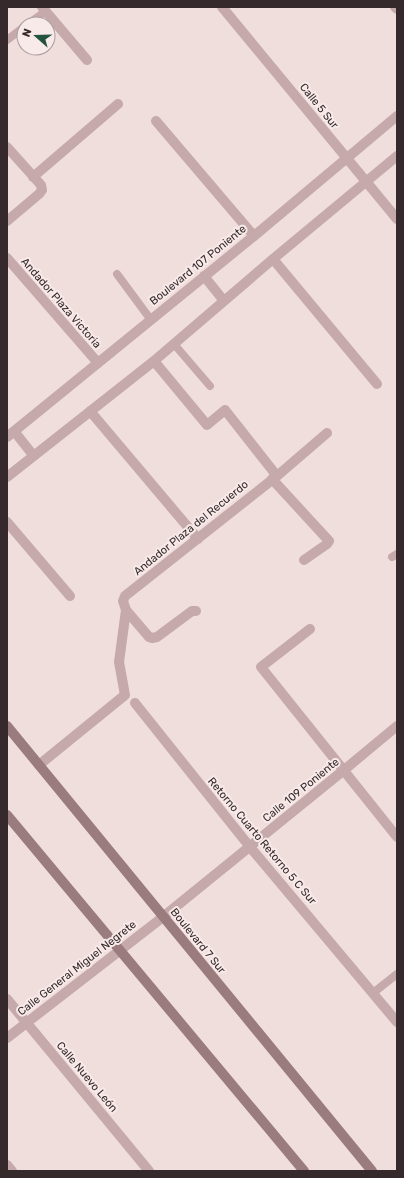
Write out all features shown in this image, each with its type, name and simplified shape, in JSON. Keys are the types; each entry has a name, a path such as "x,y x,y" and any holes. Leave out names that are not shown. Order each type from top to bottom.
{"street":[{"name":"Calle 5 Sur","path":"222,7 397,220"},
{"path":"44,9 87,60"},
{"path":"33,177 118,104"},
{"name":"Boulevard 107 Poniente","path":"33,455 10,434 254,236 397,116"},
{"path":"156,121 254,236"},
{"path":"7,146 41,186 42,190 7,221"},
{"path":"7,476 154,361 365,181 397,156"},
{"name":"Andador Plaza Victoria","path":"7,258 98,363"},
{"path":"273,259 376,384"},
{"path":"204,276 224,301"},
{"path":"154,361 207,425 225,410 274,478 328,538 327,544 304,560"},
{"path":"90,411 198,539"},
{"name":"Andador Plaza del Recuerdo","path":"126,610 123,601 125,596 274,478 327,433"},
{"path":"7,522 70,596"},
{"path":"126,610 149,637 152,638 157,637 192,611 196,611"},
{"path":"39,765 125,695 119,662 126,610"},
{"path":"310,629 261,668 397,837"},
{"name":"Retorno Cuarto Retorno 5 C Sur","path":"135,703 250,847 397,1022"},
{"name":"Boulevard 7 Sur","path":"7,726 372,1171"},
{"name":"Calle 109 Poniente","path":"163,917 397,726"},
{"path":"7,815 302,1170"},
{"name":"Calle General Miguel Negrete","path":"7,1038 163,917"},
{"name":"Calle Nuevo León","path":"7,999 149,1171"},
{"path":"7,1165 12,1171"}],"lane":[{"path":"37,16 44,9"},
{"path":"7,40 16,33"},
{"path":"116,274 151,320"},
{"path":"174,344 210,386"},
{"path":"373,993 397,974"}]}
